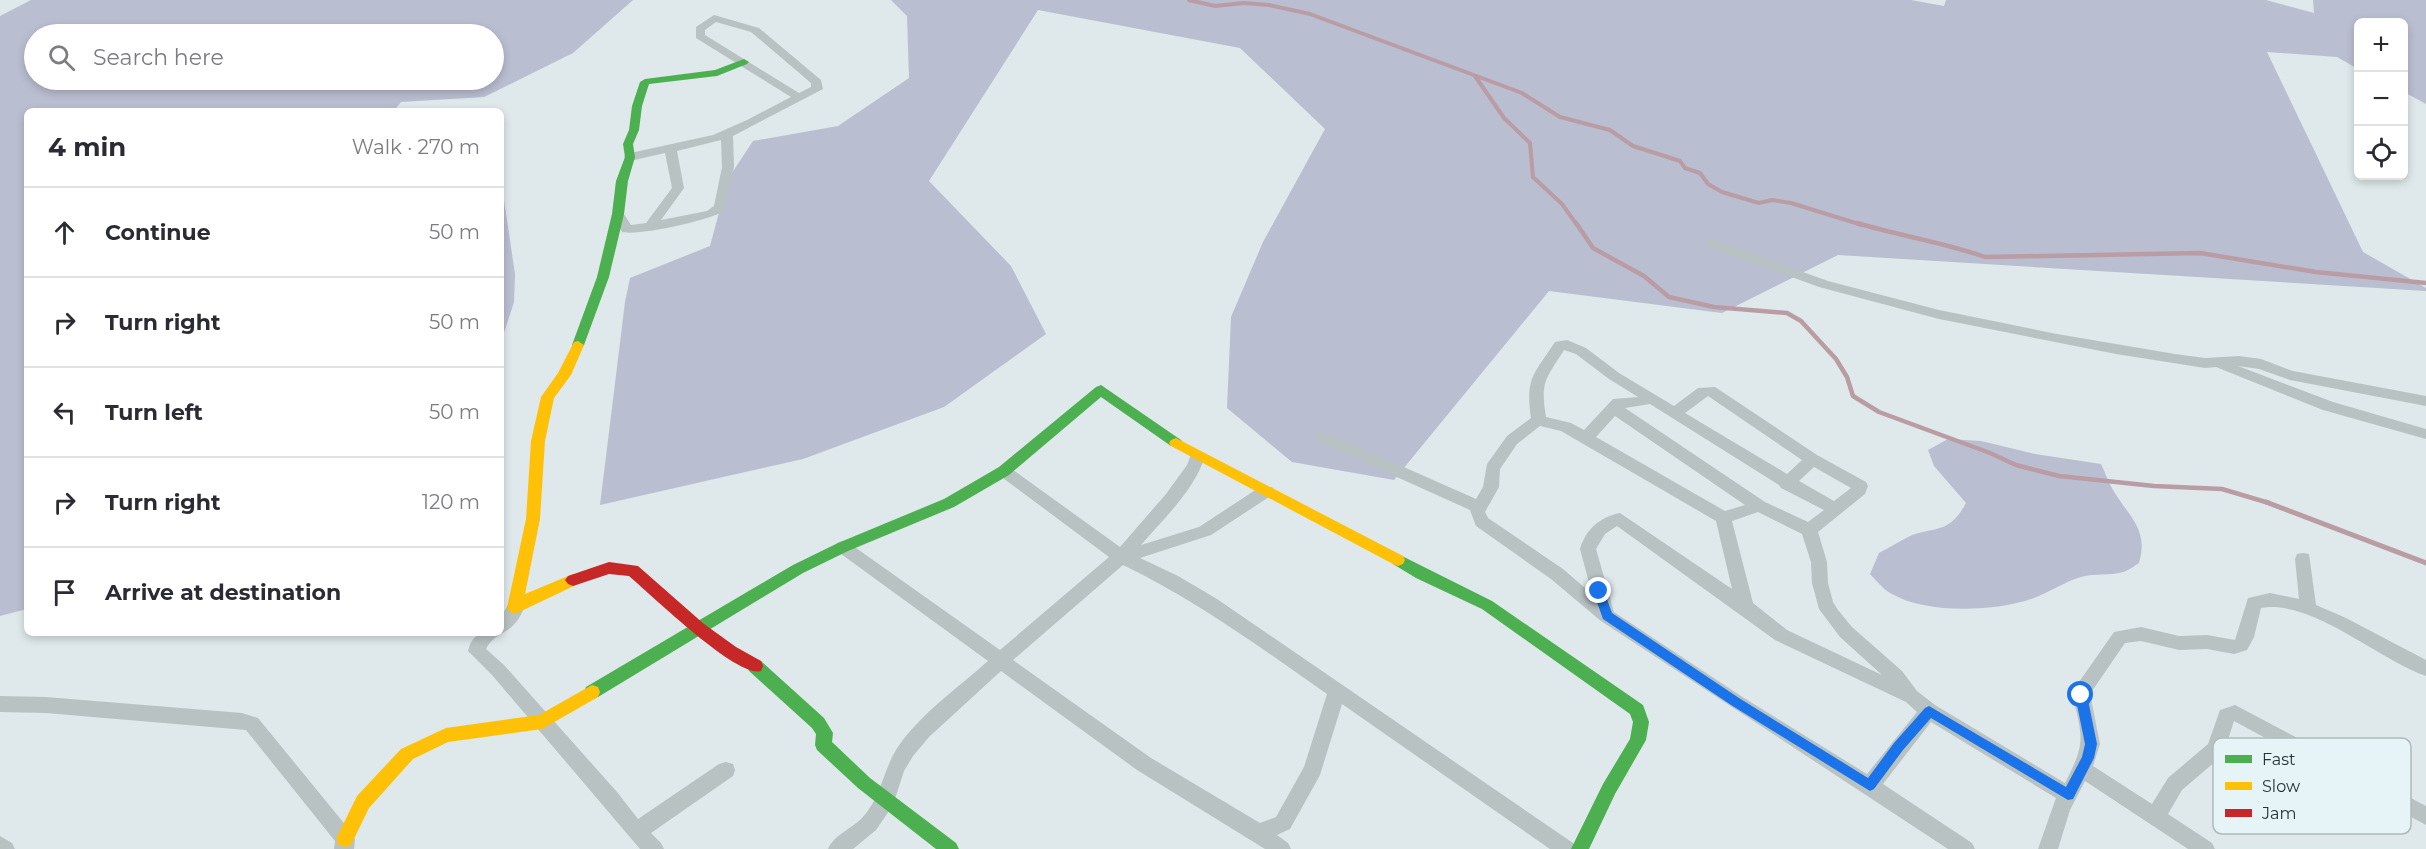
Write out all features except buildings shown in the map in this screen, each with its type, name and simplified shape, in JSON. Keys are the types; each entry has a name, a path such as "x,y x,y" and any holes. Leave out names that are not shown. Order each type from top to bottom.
{"street":[{"path":"630,157 727,134 817,89 817,82 755,30 716,17 700,29 700,36 798,97"},
{"path":"504,624 511,618 515,608 533,519 538,441 548,398 564,375 591,313 603,277 618,214 622,181 630,157 628,144 634,130 637,106 645,82 717,73 744,62"},
{"path":"618,214 627,229 711,214 720,208 728,167 727,134"},
{"path":"650,226 678,188 670,148"},
{"path":"1710,243 1762,264 1836,288 1972,322 2205,363 2239,361 2261,364 2290,375 2426,401"},
{"path":"1539,421 1535,392 1545,365 1560,345 1572,346 1602,369 1676,412 1787,484 1834,508"},
{"path":"2217,362 2328,406 2426,434"},
{"path":"0,704 46,705 242,721 252,724 344,844 363,802 407,754 446,735 542,722 798,569 843,547 949,503 1004,471 1101,390 1153,429 1197,456 1391,556 1421,574 1487,605 1637,710 1641,722 1638,740 1609,789 1580,849"},
{"path":"1676,412 1706,390 1710,391 1812,459 1860,486 1859,490 1809,530"},
{"path":"1586,438 1613,407 1624,402 1638,403 1651,398"},
{"path":"1613,407 1759,506 1809,530 1819,562 1820,583 1825,604 1846,632 1896,676 1912,697 1929,711 2068,795"},
{"path":"1745,607 1723,518 1566,427 1539,421 1531,424 1512,440 1497,460 1490,474 1491,487 1478,507 1478,518 1482,522 1557,574 1607,616 1965,849"},
{"path":"1322,437 1478,507"},
{"path":"838,849 869,824 886,799 895,769 906,750 922,731 1060,607 1123,557 1172,498 1194,466 1197,456"},
{"path":"1787,484 1812,459"},
{"path":"1004,471 1123,557 1172,581 1211,604 1566,849"},
{"path":"1123,557 1205,531 1266,491"},
{"path":"1723,518 1759,506"},
{"path":"1607,616 1588,549 1590,540 1614,519 1626,522 1745,607 1780,635 1912,697"},
{"path":"843,547 1144,764 1259,833 1281,849"},
{"path":"2303,559 2308,607"},
{"path":"515,608 563,583 609,568 633,570 699,628 730,652 757,667 818,723 825,733 823,745 864,783 950,849"},
{"path":"2048,849 2061,808 2088,758 2091,744 2081,692 2090,682 2109,649 2120,637 2141,634 2179,643 2207,642 2234,647 2241,645 2245,637 2254,603 2263,599 2308,607 2426,669"},
{"path":"487,636 479,642 477,651 498,670 610,798 636,832 654,849"},
{"path":"1259,833 1283,823 1313,769 1337,692"},
{"path":"1870,786 1898,747 1929,711"},
{"path":"2219,738 2226,716 2235,712 2283,738"},
{"path":"2156,816 2175,784 2213,752"},
{"path":"636,832 726,770"},
{"path":"2082,770 2205,849"},
{"path":"2411,808 2426,816"},
{"path":"0,845 5,849"}],"shaded area":[{"path":"31,0 633,0 573,53 504,87 504,24 24,24 24,90 498,90 484,97 401,102 396,108 24,108 24,610 0,616 0,16"},
{"path":"891,0 1911,0 1944,6 1946,0 2266,0 2314,13 2313,0 2426,0 2426,104 2408,94 2408,18 2354,18 2354,67 2337,57 2267,52 2363,252 2426,288 2426,291 1838,255 1722,313 1549,291 1394,480 1292,462 1227,408 1231,317 1263,242 1325,129 1240,48 1038,10 929,181 1011,266 1046,334 944,407 803,459 600,505 625,302 630,278 710,246 728,179 753,141 838,126 909,78 907,16"},
{"path":"504,200 515,274 514,302 504,333"},
{"path":"1948,439 1981,441 2035,454 2101,464 2111,487 2136,524 2141,541 2139,563 2125,571 2081,577 2031,599 1998,606 1940,608 1921,605 1890,593 1870,574 1879,553 1908,537 1947,525 1953,521 1966,503 1934,466 1928,450"}],"waterway":[{"path":"1189,0 1215,6 1244,3 1269,5 1310,14 1522,93 1560,117 1610,130 1633,146 1680,161 1685,168 1700,173 1708,184 1722,192 1759,203 1772,200 1791,203 1862,225"},
{"path":"1475,76 1504,118 1530,143 1533,177 1562,204 1577,225"},
{"path":"1576,223 1593,248 1644,276 1669,297 1714,307 1787,313 1801,321 1836,359 1847,377 1853,396 1879,412 1990,453 2016,465 2059,476 2154,486 2222,489 2267,502"},
{"path":"1857,223 1985,257 2200,253 2316,272 2426,283"},
{"path":"2267,502 2426,563"}],"traffic: fast":[{"path":"578,345 603,277 618,214 622,181 630,157 628,144 634,130 637,106 645,82 717,73 744,62"},
{"path":"592,692 798,569 843,547 949,503 1004,471 1101,390 1176,443"},
{"path":"1398,560 1421,574 1487,605 1637,710 1641,722 1638,740 1609,789 1580,849"},
{"path":"755,666 818,723 825,733 823,745 864,783 950,849"}],"traffic: slow":[{"path":"573,580 533,597 515,608 533,519 538,441 548,397 564,375 578,345"},
{"path":"1176,443 1398,560"},
{"path":"345,839 363,802 407,754 446,735 542,722 592,692"}],"traffic: jam":[{"path":"573,580 609,568 633,570 699,628 730,652 755,666"}],"route":[{"path":"1599,591 1607,616 1735,701 1870,786 1898,747 1929,711 2068,795 2088,758 2091,744 2081,695"}]}
